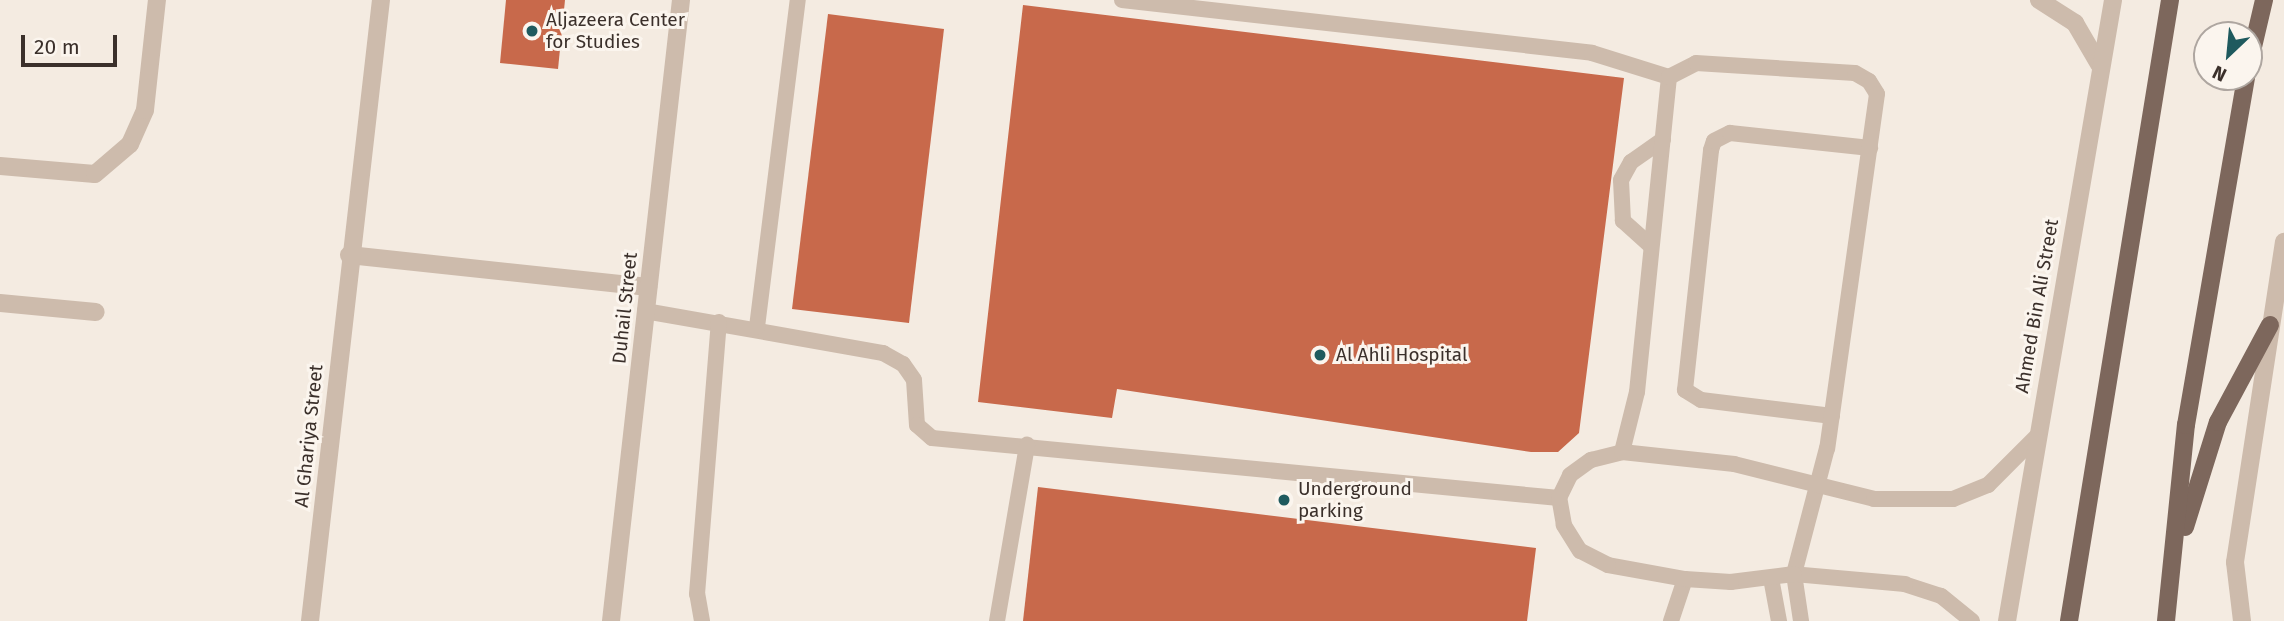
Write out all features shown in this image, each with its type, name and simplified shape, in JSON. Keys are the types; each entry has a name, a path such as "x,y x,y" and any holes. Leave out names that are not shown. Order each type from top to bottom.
{"main road":[{"path":"2069,621 2170,0"},
{"path":"2259,21 2264,0"},
{"path":"2165,621 2175,560 2186,425 2244,91"},
{"path":"2175,560 2218,422 2270,325"}],"street":[{"path":"0,166 95,174 130,144 145,110 157,0"},
{"name":"Al Ghariya Street","path":"310,621 349,255 381,0"},
{"name":"Duhail Street","path":"611,621 681,0"},
{"path":"2039,0 2075,23 2099,64"},
{"name":"Ahmed Bin Ali Street","path":"2007,621 2099,64 2113,0"},
{"path":"2242,621 2235,562 2284,242"},
{"path":"349,255 648,286"},
{"path":"0,303 96,312"}],"lane":[{"path":"757,327 798,0"},
{"path":"1132,1 1172,3 1592,53 1669,77 1696,63 1855,73 1869,80 1877,94 1832,416 1794,574 1801,621"},
{"path":"1622,452 1637,392 1669,77"},
{"path":"1832,416 1701,400 1685,390 1711,150 1714,141 1730,133 1870,148"},
{"path":"1651,246 1623,222 1621,180 1631,162 1663,140"},
{"path":"645,311 757,327 883,353 903,364 914,380 917,425 932,438 1559,498"},
{"path":"702,621 697,594 719,322"},
{"path":"1972,621 1924,589 1794,574 1771,578 1685,579 1608,565 1580,551 1564,524 1559,498 1570,475 1591,460 1622,452 1734,464 1874,499 1954,499 1988,485 2036,437"},
{"path":"998,621 1027,445"},
{"path":"1771,578 1779,621"},
{"path":"1671,621 1685,579"}],"building":[{"name":"Aljazeera Center for Studies","path":"506,0 565,0 558,69 500,63"},
{"path":"1023,5 1624,78 1579,433 1558,452 1531,452 1117,389 1112,418 978,402"},
{"path":"828,14 944,29 909,323 792,309"},
{"path":"1038,487 1536,548 1527,621 1023,621"}],"place":[{"name":"Aljazeera Center for Studies","path":"532,31"},
{"name":"Al Ahli Hospital","path":"1320,355"},
{"name":"Underground parking","path":"1284,500"}]}
